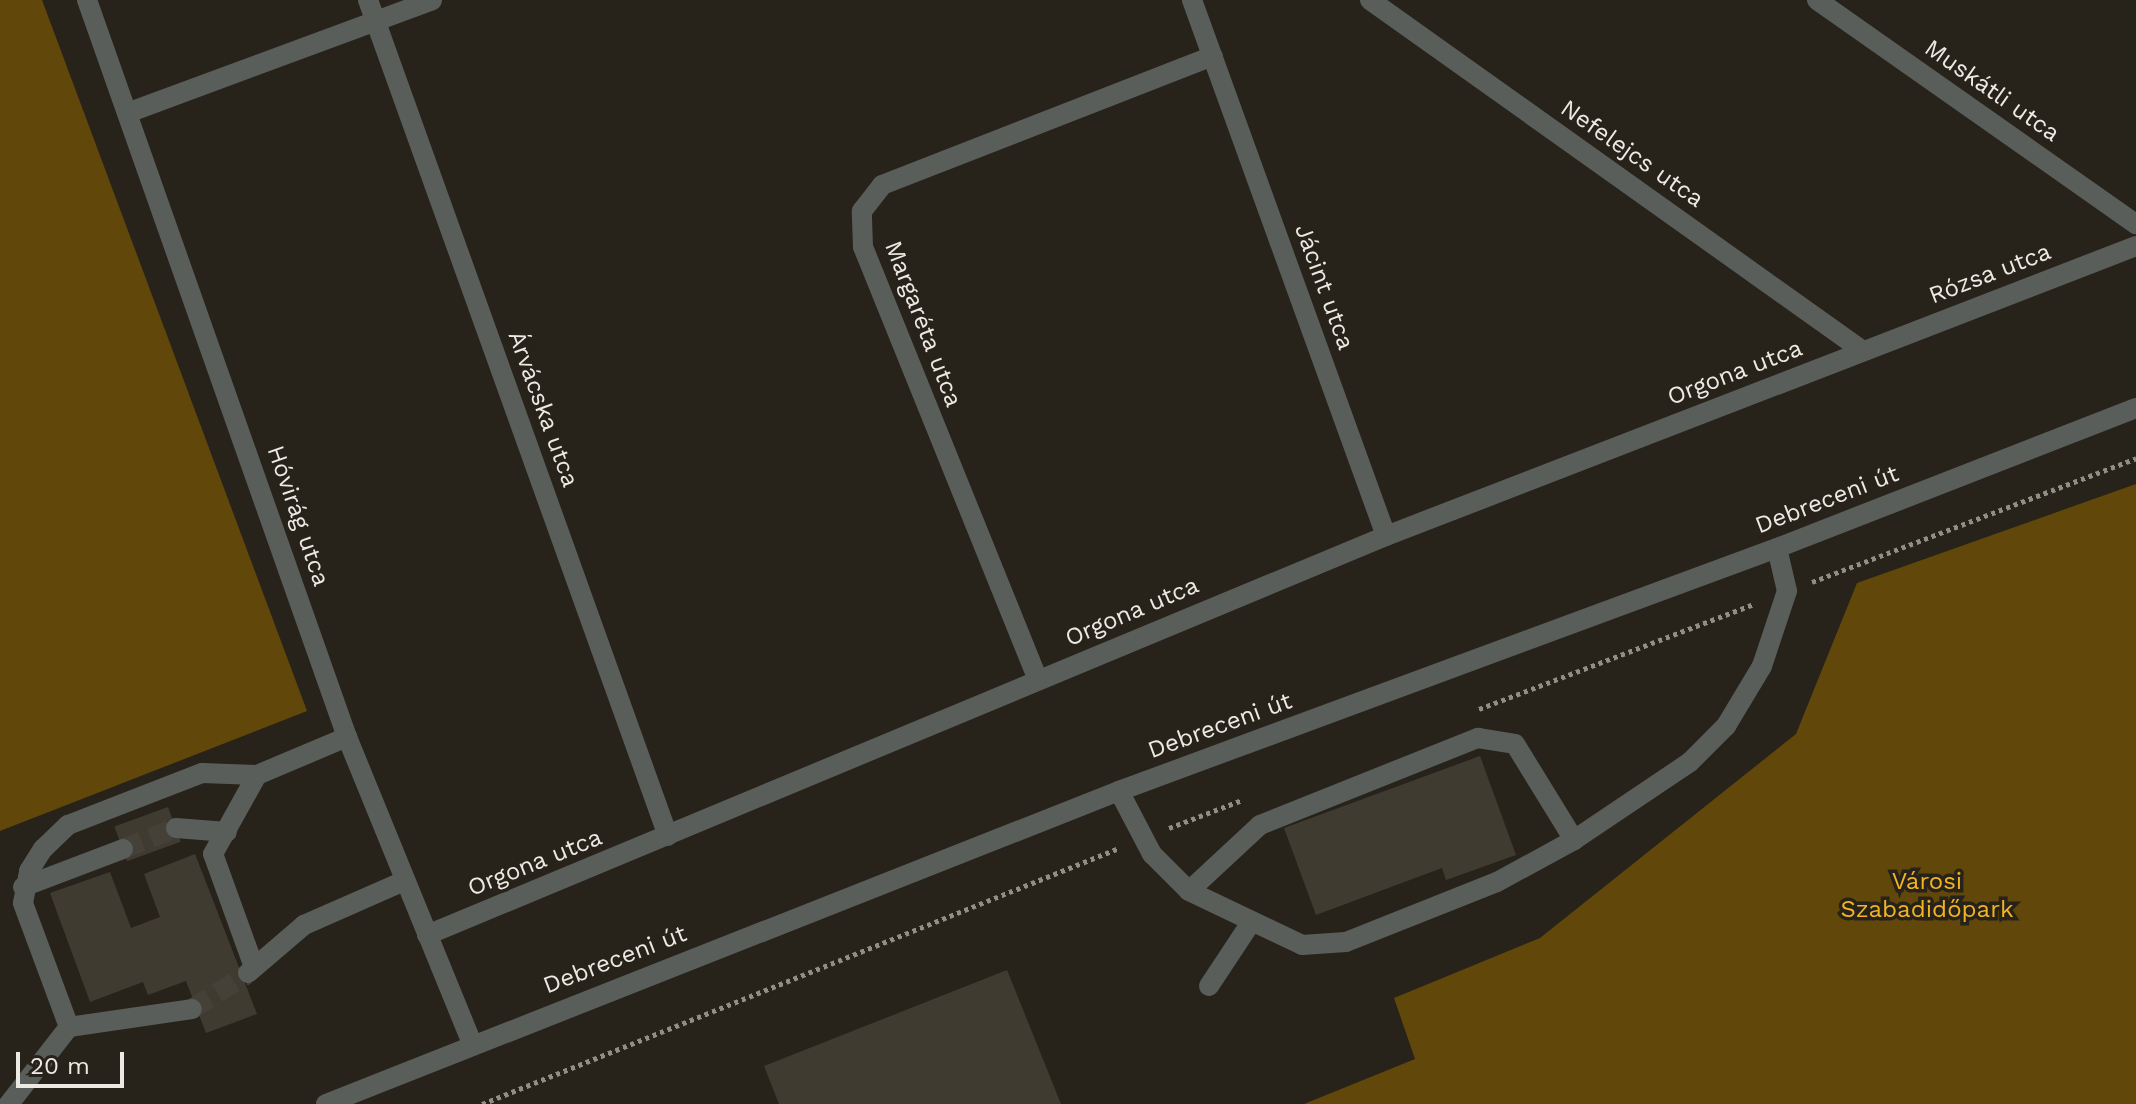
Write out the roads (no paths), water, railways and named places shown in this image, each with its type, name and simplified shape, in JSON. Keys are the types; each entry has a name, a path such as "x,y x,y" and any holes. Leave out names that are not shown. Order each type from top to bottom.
{"street":[{"name":"Hóvirág utca","path":"87,0 130,112 347,737 472,1044"},
{"name":"Árvácska utca","path":"368,0 668,836"},
{"path":"130,112 377,23 432,0"},
{"path":"1192,0 1213,56"},
{"name":"Nefelejcs utca","path":"1370,0 1863,351"},
{"name":"Muskátli utca","path":"1817,0 2136,224"},
{"name":"Jácint utca","path":"1213,56 1386,536"},
{"name":"Margaréta utca","path":"1038,680 863,247 862,211 882,185 1213,56"},
{"name":"Rózsa utca","path":"1863,351 2136,246"},
{"name":"Orgona utca","path":"427,935 1386,536 1863,351"},
{"name":"Debreceni út","path":"326,1104 1119,791 1777,548 2136,408"},
{"path":"1119,791 1152,854 1189,891 1250,924 1302,945 1346,942 1497,882 1574,840 1690,762 1726,726 1752,686 1787,591 1777,548"},
{"path":"69,1027 23,903 23,887 43,849 68,825 202,773 257,775 347,737"},
{"path":"1189,891 1260,825 1478,738 1515,744 1574,840"},
{"path":"257,775 213,854 250,971 332,908 404,881"},
{"path":"176,828 227,832"},
{"path":"23,887 123,849"},
{"path":"1209,986 1250,924"},
{"path":"9,1104 69,1027 192,1009"}],"tunnel":[{"path":"123,849 176,828"},
{"path":"192,1009 246,975"}],"park label":[{"name":"Városi Szabadidőpark","path":"1927,896"}]}
